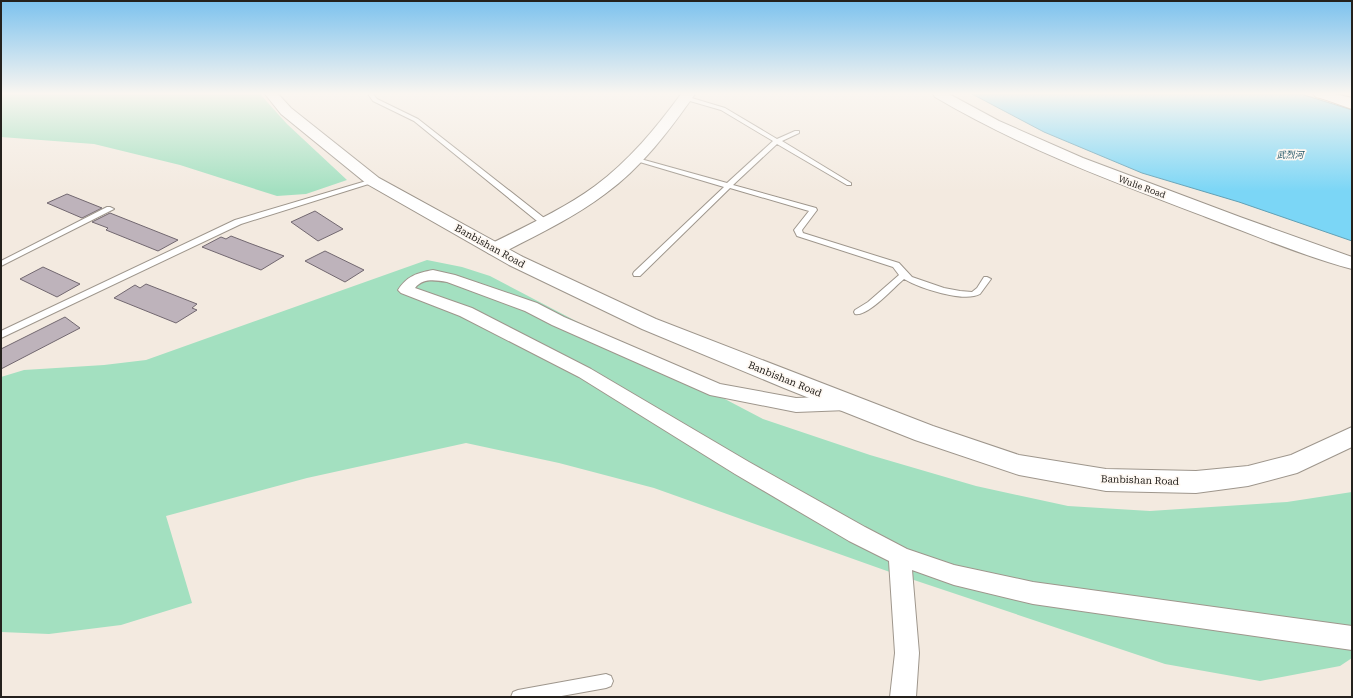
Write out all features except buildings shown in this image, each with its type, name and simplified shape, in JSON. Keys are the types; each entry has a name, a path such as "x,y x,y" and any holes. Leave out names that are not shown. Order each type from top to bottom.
{"main road":[{"name":"Banbishan Road","path":"306,127 374,181 496,249 649,324 847,404 924,433 1019,465 1106,480 1196,482 1248,476 1297,463 1352,436"},
{"path":"496,249 570,210 614,179 665,127"},
{"name":"Wulie Road","path":"1000,127 1114,176 1294,244 1352,263"},
{"path":"1114,176 1202,196 1352,248"},
{"path":"1114,176 1184,210 1352,272"}],"street":[{"path":"847,404 796,405 716,390 558,321 531,307 450,278 433,275 421,277 410,283 406,290 466,312 585,373 742,468 900,556 954,575 1034,593 1352,638"},
{"path":"900,556 907,653 903,697"}],"lane":[{"path":"424,127 545,223"},
{"path":"752,127 849,184"},
{"path":"637,274 777,141 797,132"},
{"path":"635,159 813,210 798,230 800,234 896,265 904,275 912,280 960,295 972,295 978,292 987,279"},
{"path":"1,335 238,222 374,181"},
{"path":"1,264 110,209"},
{"path":"858,312 868,307 889,286 904,275"},
{"path":"518,697 606,681"}],"green space":[{"path":"1,127 290,127 347,180 306,194 277,196 180,165 94,144 1,137"},
{"path":"427,260 462,267 490,276 763,419 870,455 976,486 1068,506 1150,511 1287,502 1352,492 1352,658 1340,666 1260,681 1165,664 887,571 654,488 559,463 466,443 307,478 166,516 192,603 121,625 49,634 1,632 1,377 24,370 104,365 146,360"}],"water":[{"name":"武烈河","path":"1034,127 1352,127 1352,241 1239,202 1142,173"}]}
